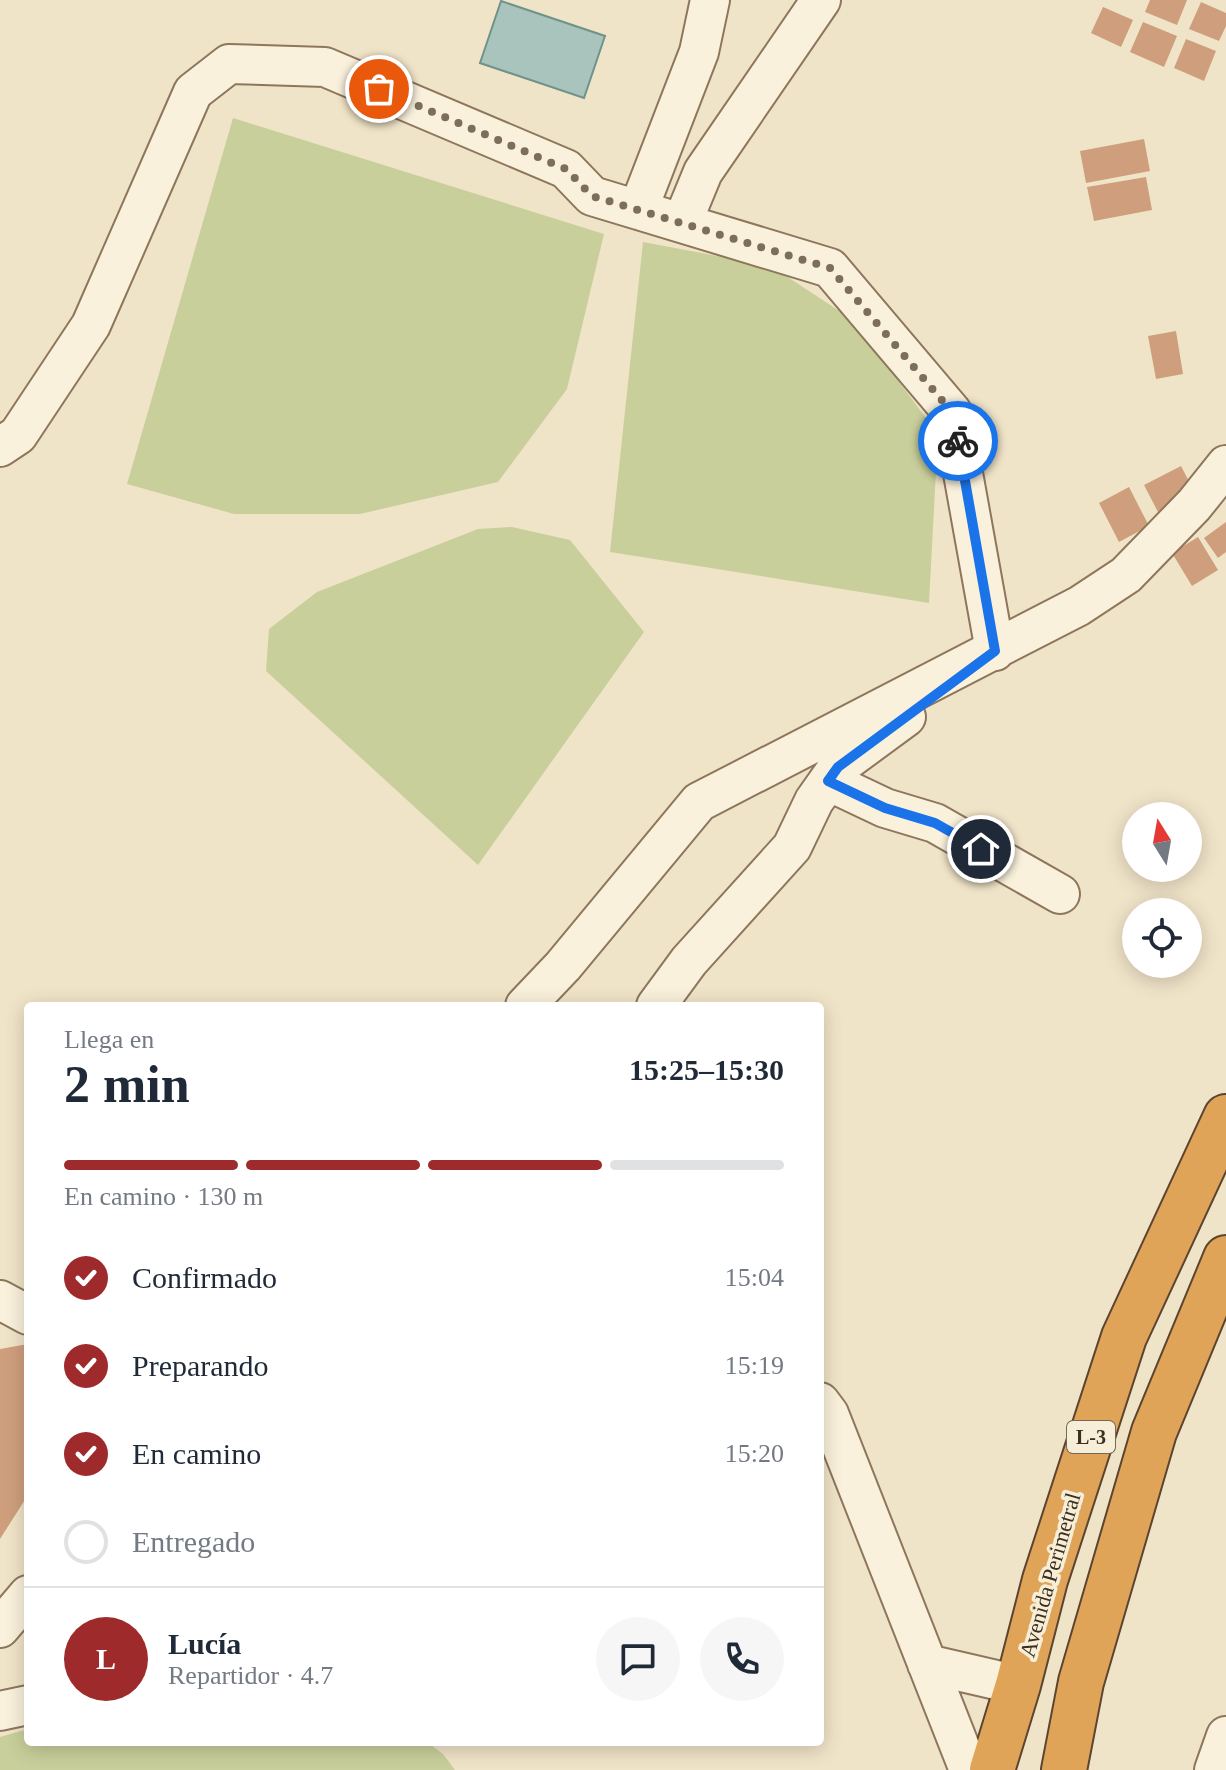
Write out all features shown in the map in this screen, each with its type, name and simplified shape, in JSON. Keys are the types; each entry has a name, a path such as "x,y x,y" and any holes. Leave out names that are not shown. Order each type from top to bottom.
{"highway":[{"name":"Avenida Perimetral","path":"992,1770 1045,1580 1124,1337 1226,1117"},
{"name":"L-3","path":"1064,1770 1081,1682 1154,1432 1226,1258"}],"street":[{"path":"638,210 699,52 710,0"},
{"path":"682,223 703,172 821,0"},
{"path":"0,447 18,435 91,325 193,92 229,64 325,67 566,169 592,196 830,268 952,412 995,651"},
{"path":"529,1002 563,966 699,802 1079,606 1126,575 1194,505 1226,465"},
{"path":"659,1002 689,961 792,847 814,801 838,767 995,651"},
{"path":"828,781 885,808 935,823 1060,894"},
{"path":"0,1300 24,1313"},
{"path":"824,1407 969,1770"},
{"path":"0,1628 24,1600"},
{"path":"927,1664 1018,1685"},
{"path":"927,1664 942,1770"},
{"path":"0,1711 24,1706"},
{"path":"1214,1770 1226,1736"}],"green space":[{"path":"233,118 604,234 567,389 498,482 360,514 234,514 127,484"},
{"path":"643,242 771,266 853,320 938,434 929,603 610,552"},
{"path":"512,527 570,540 644,632 478,865 266,671 269,629 317,592 478,529"},
{"path":"24,1730 24,1746 432,1746 455,1770 0,1770 0,1737"}],"water":[{"path":"501,1 605,36 584,98 480,63"}],"building":[{"path":"1150,0 1187,0 1177,25 1145,12"},
{"path":"1201,2 1226,13 1226,26 1219,41 1189,29"},
{"path":"1103,7 1133,20 1121,47 1091,33"},
{"path":"1143,22 1177,36 1164,67 1130,52"},
{"path":"1186,39 1216,51 1204,81 1174,68"},
{"path":"1144,139 1150,171 1086,183 1080,151"},
{"path":"1146,177 1152,210 1094,221 1087,187"},
{"path":"1176,331 1183,374 1156,379 1148,336"},
{"path":"1181,466 1195,493 1158,512 1144,485"},
{"path":"1129,487 1149,526 1119,542 1099,503"},
{"path":"1226,522 1226,552 1218,558 1204,538"},
{"path":"1198,537 1218,570 1192,586 1172,553"},
{"path":"24,1345 24,1501 0,1539 0,1349"}],"way so far":[{"path":"379,89 566,169 592,196 830,268 952,412 958,441"}],"route":[{"path":"958,441 995,651 838,767 828,781 885,808 935,823 981,849"}]}
